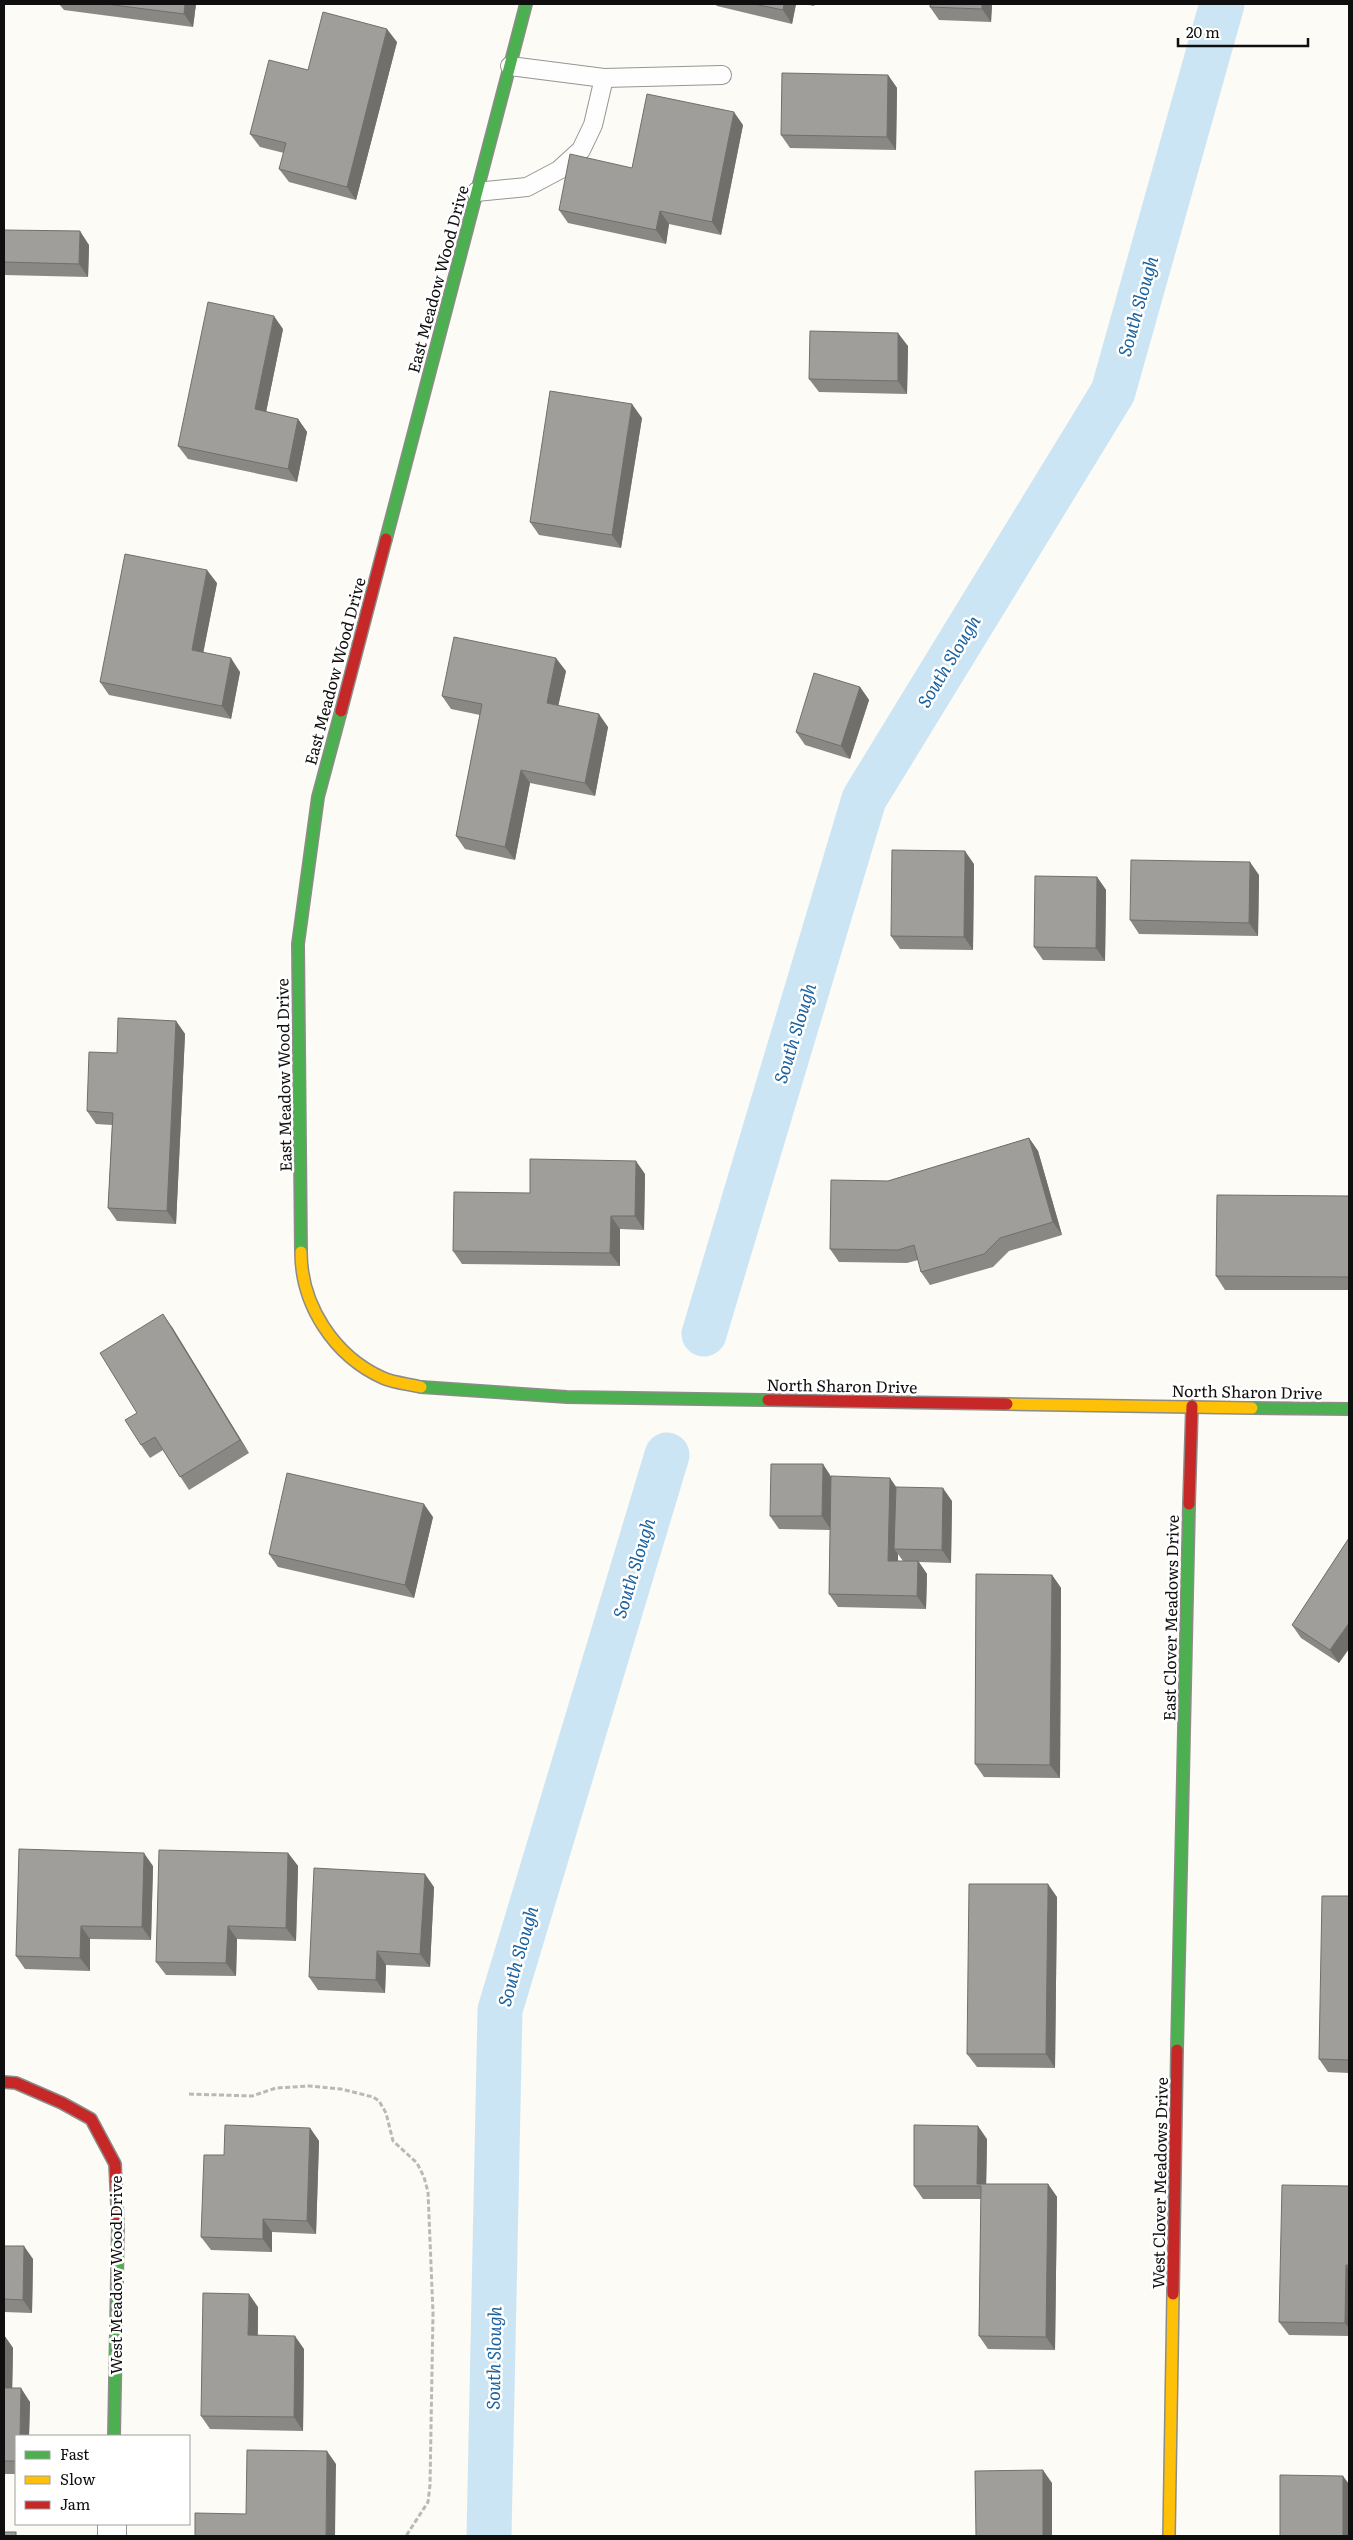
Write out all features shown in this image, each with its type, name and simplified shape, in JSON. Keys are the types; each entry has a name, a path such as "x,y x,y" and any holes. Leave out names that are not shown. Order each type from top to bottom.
{"street":[{"name":"East Meadow Wood Drive","path":"343,1352 316,1316 301,1273 298,944 318,797 526,4"},
{"name":"North Sharon Drive","path":"343,1352 383,1378 424,1388 568,1397 1349,1409"},
{"name":"East Clover Meadows Drive","path":"1181,1830 1192,1406"},
{"name":"West Clover Meadows Drive","path":"1169,2536 1181,1830"},
{"name":"West Meadow Wood Drive","path":"4,2082 16,2082 62,2103 91,2119 115,2164 118,2211 114,2435"}],"lane":[{"path":"510,66 604,78 722,75"},
{"path":"476,192 527,186 558,170 580,150 592,125 604,78"}],"path":[{"path":"189,2094 252,2096 276,2088 309,2086 341,2089 373,2097 380,2102 386,2113 393,2141 418,2162 428,2192 433,2312 432,2425 428,2502 406,2536"}],"building":[{"path":"106,4 185,4 184,14"},
{"path":"754,4 784,4 783,10"},
{"path":"930,4 982,4 982,9 930,7"},
{"path":"323,12 387,29 347,187 279,169 286,143 250,134 269,60 308,70"},
{"path":"782,73 888,75 887,137 781,135"},
{"path":"647,94 734,112 712,222 660,211 656,230 559,210 570,154 632,168"},
{"path":"4,230 80,231 79,264 4,262"},
{"path":"208,302 274,316 255,409 298,419 288,469 178,446"},
{"path":"810,331 898,333 898,381 809,379"},
{"path":"550,391 632,404 612,535 530,522"},
{"path":"125,554 207,570 192,650 231,658 222,706 100,682"},
{"path":"454,637 556,658 547,703 599,714 585,783 521,770 505,847 456,836 482,704 442,696"},
{"path":"814,673 860,687 841,746 796,732"},
{"path":"892,850 965,851 964,937 891,936"},
{"path":"1131,860 1250,862 1249,923 1130,920"},
{"path":"1035,876 1097,877 1096,948 1034,947"},
{"path":"118,1018 176,1021 167,1211 108,1208 113,1113 87,1111 89,1052 117,1053"},
{"path":"1029,1138 1053,1222 1000,1238 984,1254 921,1272 914,1245 898,1250 830,1249 831,1180 888,1181"},
{"path":"530,1159 636,1161 635,1216 611,1216 610,1253 453,1251 454,1192 530,1193"},
{"path":"1217,1195 1349,1196 1349,1277 1216,1276"},
{"path":"163,1314 240,1440 180,1477 155,1437 141,1445 125,1420 137,1413 100,1353"},
{"path":"771,1464 823,1464 822,1516 770,1516"},
{"path":"287,1473 424,1504 405,1585 269,1554"},
{"path":"831,1476 890,1478 888,1561 918,1561 917,1596 829,1594"},
{"path":"896,1487 943,1488 942,1550 894,1549"},
{"path":"1349,1538 1349,1623 1330,1650 1292,1625"},
{"path":"976,1574 1052,1575 1050,1765 975,1764"},
{"path":"19,1849 144,1853 142,1927 81,1926 80,1958 16,1956"},
{"path":"159,1850 288,1853 286,1928 228,1926 226,1963 156,1962"},
{"path":"314,1868 425,1874 420,1954 377,1951 376,1980 309,1977"},
{"path":"969,1884 1048,1884 1046,2054 967,2054"},
{"path":"1322,1896 1349,1896 1349,2060 1319,2059"},
{"path":"225,2125 310,2128 307,2221 263,2219 263,2239 201,2237 204,2155 224,2155"},
{"path":"914,2125 978,2126 977,2184 1048,2184 1046,2337 979,2336 981,2186 914,2186"},
{"path":"1282,2185 1349,2186 1349,2265 1346,2265 1345,2323 1279,2322"},
{"path":"4,2246 24,2246 23,2300 4,2299"},
{"path":"203,2293 249,2294 248,2335 295,2336 294,2417 201,2416"},
{"path":"4,2388 21,2388 20,2435 15,2435 15,2461 4,2461"},
{"path":"247,2450 327,2451 326,2536 195,2536 195,2513 246,2514"},
{"path":"1043,2470 1043,2536 976,2536 975,2471"},
{"path":"1280,2475 1343,2476 1343,2536 1280,2536"},
{"path":"4,2532 16,2532 16,2536 4,2536"}],"waterway":[{"name":"South Slough","path":"704,1334 864,799 1113,392 1222,4"},
{"name":"South Slough","path":"489,2536 500,2010 667,1455"}],"traffic: fast":[{"path":"386,539 526,4"},
{"path":"301,1252 298,944 318,797 341,711"},
{"path":"421,1387 567,1397 768,1400"},
{"path":"1252,1408 1349,1409"},
{"path":"1177,2050 1189,1504"},
{"path":"114,2435 118,2226"}],"traffic: slow":[{"path":"301,1252 307,1291 324,1327 336,1342 365,1368 383,1378 421,1387"},
{"path":"1007,1404 1252,1408"},
{"path":"1169,2536 1173,2294"}],"traffic: jam":[{"path":"341,711 386,539"},
{"path":"768,1400 1007,1404"},
{"path":"1189,1504 1192,1406"},
{"path":"1173,2294 1177,2050"},
{"path":"4,2082 16,2083 62,2103 91,2119 115,2164 118,2226"}]}
